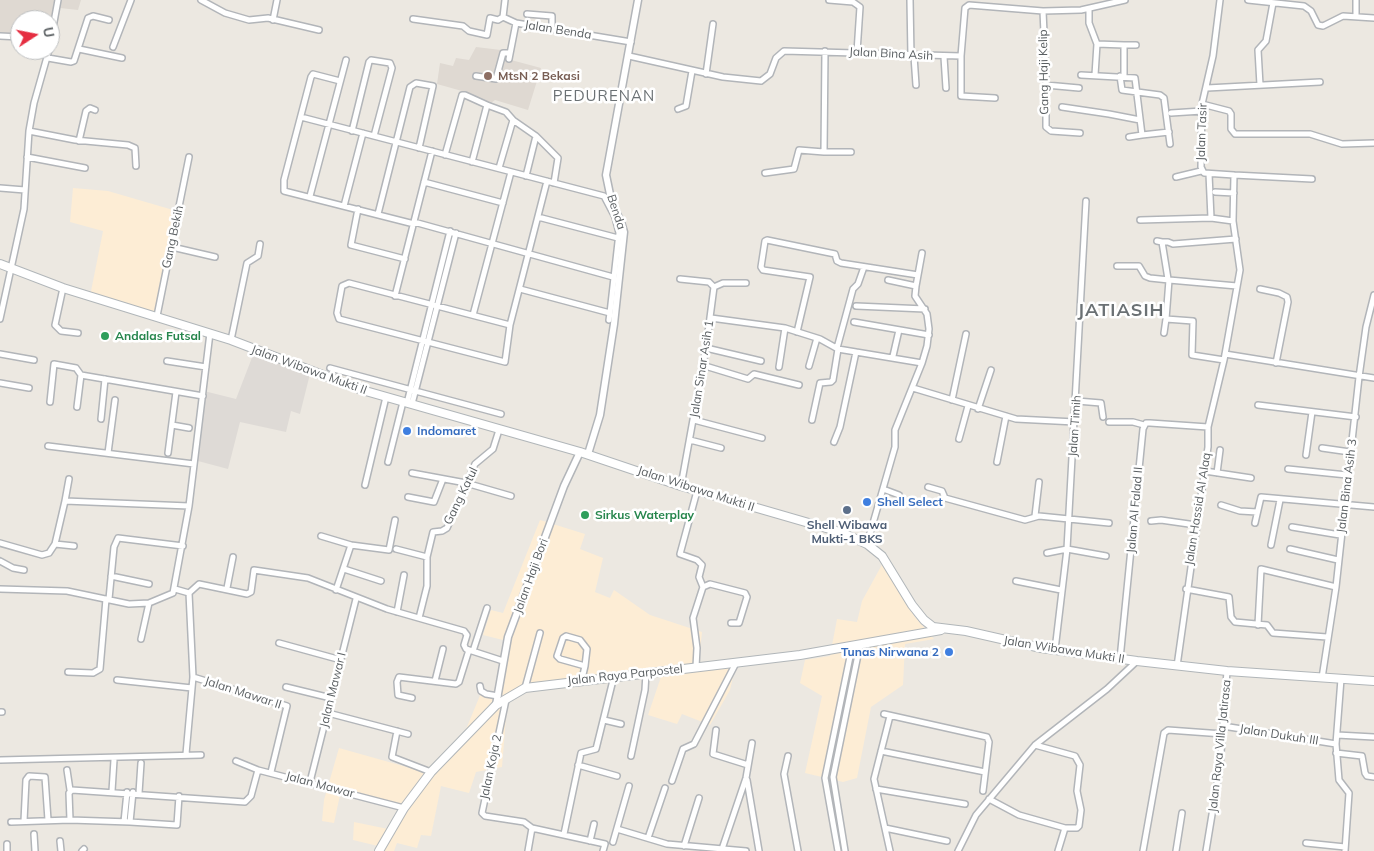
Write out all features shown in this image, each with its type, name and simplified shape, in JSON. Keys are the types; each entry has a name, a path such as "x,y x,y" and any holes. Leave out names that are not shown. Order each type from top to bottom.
{"main road":[{"name":"Jalan Wibawa Mukti II","path":"0,264 63,288 210,333 362,390 584,453 697,491 830,528 867,544 887,562 912,605 924,620 933,627 966,631 1055,650 1177,666 1374,681"},
{"name":"Jalan Raya Parpostel","path":"379,851 404,808 431,772 496,705 502,696 525,688 582,679 736,663 856,646 945,629"}],"street":[{"path":"114,47 131,0"},
{"path":"201,0 225,12 249,20 263,18 319,30"},
{"path":"273,20 277,0"},
{"path":"413,19 463,26 469,31 487,35 490,18 498,20 503,17 505,0"},
{"name":"Benda","path":"584,453 600,415 614,324 624,232 612,204 606,176 638,0"},
{"path":"829,0 853,2 860,7 858,52"},
{"path":"910,0 912,56 916,85"},
{"path":"995,98 961,96 961,56 965,8 969,5 1043,11 1089,10 1123,0"},
{"name":"Jalan Tasir","path":"1220,0 1207,88 1202,104 1202,171 1209,174 1312,179"},
{"path":"1248,0 1304,6 1311,11 1318,25 1323,26 1344,16 1356,15 1374,18"},
{"path":"1356,0 1356,15"},
{"path":"1260,85 1258,50 1266,41 1273,3"},
{"path":"1089,10 1089,23 1097,44 1095,75"},
{"name":"Gang Haji Kelip","path":"1043,11 1046,127 1051,131 1080,133"},
{"path":"527,14 552,16 552,30"},
{"path":"60,60 74,61 88,18 93,16 109,20"},
{"name":"Jalan Benda","path":"503,17 516,23 631,42"},
{"path":"476,76 496,79 502,53 509,56 516,23"},
{"path":"706,74 713,24"},
{"path":"1097,44 1136,45"},
{"path":"1124,46 1122,90 1160,95 1164,98 1170,144"},
{"path":"79,49 122,58"},
{"path":"824,152 825,51"},
{"name":"Jalan Bina Asih","path":"628,56 706,74 761,81 770,74 776,58 781,52 825,51 912,56 961,56"},
{"path":"944,57 946,88"},
{"path":"0,319 24,209 29,131 41,75 47,60"},
{"path":"310,196 346,60"},
{"path":"352,131 369,62 371,60 390,64 392,68 374,136"},
{"path":"678,110 686,106 692,71"},
{"path":"340,81 313,74 284,180 284,191 453,232 613,277"},
{"path":"1081,75 1122,76 1136,79 1142,135"},
{"path":"378,214 410,87 416,82 431,84 433,90 420,148"},
{"path":"1207,88 1320,82"},
{"path":"1046,85 1079,88"},
{"path":"446,155 462,95 506,112 513,120 536,136 558,158 554,183"},
{"path":"1202,104 1229,111 1232,119 1231,129 1235,134 1310,134 1342,144 1374,143"},
{"path":"472,162 487,105"},
{"path":"79,141 86,111 90,108 95,110"},
{"path":"1062,108 1140,120"},
{"path":"1171,114 1202,111"},
{"path":"301,117 604,196 616,220 618,238 609,320"},
{"path":"499,168 513,120"},
{"path":"29,131 79,141 135,148 136,166"},
{"path":"1129,137 1169,132"},
{"path":"344,206 363,133"},
{"path":"526,176 536,136"},
{"path":"765,173 794,169 799,150 851,152"},
{"path":"395,296 432,151"},
{"path":"27,157 85,168"},
{"name":"Gang Bekih","path":"156,316 172,247 189,158"},
{"path":"1176,177 1202,171"},
{"path":"473,315 511,172"},
{"path":"1209,174 1211,218"},
{"path":"1234,175 1233,221 1240,260 1225,354 1374,378"},
{"path":"510,325 349,283 342,286 337,317 504,362 506,360 510,325 546,181"},
{"path":"424,182 503,203"},
{"path":"0,188 25,190"},
{"path":"1215,192 1234,193"},
{"name":"Jalan Timih","path":"1055,650 1067,549 1077,401 1086,201"},
{"path":"358,209 351,245 404,259"},
{"path":"538,217 618,238"},
{"path":"1140,220 1211,218 1233,221"},
{"path":"388,462 413,389 453,232"},
{"path":"1164,333 1168,280 1160,242 1173,244 1236,239"},
{"path":"797,332 810,277 763,270 761,268 765,241 835,254 837,261 841,263 918,275"},
{"path":"230,340 247,263 258,256 260,244"},
{"path":"172,247 215,257"},
{"path":"867,544 895,446 895,430 922,363 929,335 929,320 925,309 915,296 922,253"},
{"path":"1117,266 1139,266 1144,276 1150,278 1237,286"},
{"path":"812,420 820,383 833,380 838,349 853,289 858,284 864,267"},
{"path":"680,279 709,282 714,287 723,283 746,283"},
{"path":"888,280 916,286"},
{"name":"Jalan Sinar Asih 1","path":"681,486 711,318 714,287"},
{"path":"63,288 55,325 61,331 78,334"},
{"path":"520,289 610,313"},
{"path":"1260,289 1279,293 1287,297 1288,302 1276,363"},
{"name":"Jalan Bina Asih 3","path":"1322,678 1336,587 1340,534 1356,417 1359,376 1366,328 1374,295"},
{"path":"856,306 925,309"},
{"path":"711,318 785,328 817,338 838,349 893,356 922,363"},
{"path":"1166,319 1194,322 1192,355 1224,360"},
{"path":"854,322 929,335"},
{"path":"779,366 785,328"},
{"path":"893,356 899,330"},
{"path":"0,590 68,591 129,604 149,603 170,595 175,589 189,506 210,333"},
{"path":"952,400 966,334"},
{"path":"809,366 817,338"},
{"path":"706,348 761,361"},
{"path":"834,442 840,427 856,352"},
{"path":"0,354 34,360"},
{"name":"Jalan Hassid Al Alaq","path":"1177,666 1186,589 1205,471 1208,427 1225,354"},
{"path":"167,361 206,367"},
{"path":"50,402 54,364 76,368 81,375 77,407"},
{"path":"702,365 748,379 754,374 799,385"},
{"path":"330,368 501,414"},
{"path":"978,409 990,370"},
{"path":"81,375 203,396"},
{"path":"101,419 105,379"},
{"path":"0,384 29,388"},
{"path":"913,388 1016,419 1075,422"},
{"path":"168,453 176,392"},
{"path":"365,485 386,397"},
{"path":"108,454 115,400"},
{"path":"1077,401 1101,403 1103,417"},
{"path":"1258,405 1356,417"},
{"path":"959,439 968,406"},
{"path":"1306,455 1312,412"},
{"path":"997,462 1006,416"},
{"path":"694,420 762,438"},
{"path":"1109,422 1133,422 1144,426 1150,423 1208,427"},
{"path":"172,425 189,428"},
{"name":"Jalan Al Falad II","path":"1120,659 1141,433 1144,426"},
{"name":"Gang Katul","path":"419,618 427,586 427,557 433,532 442,531 447,528 475,464 493,449 499,430"},
{"path":"690,440 721,448"},
{"path":"48,446 194,464"},
{"path":"1322,448 1350,452"},
{"path":"1217,473 1220,450"},
{"name":"Jalan Haji Bori","path":"502,696 503,661 508,637 564,486 584,453"},
{"path":"1288,468 1347,475"},
{"path":"1205,471 1252,478"},
{"path":"412,472 466,483 511,496"},
{"path":"0,543 42,555 52,550 55,544 69,479"},
{"path":"408,497 434,502 443,479"},
{"path":"1035,516 1039,482"},
{"path":"928,487 942,491 945,498 1025,520 1035,516 1109,523"},
{"path":"883,489 899,495"},
{"path":"696,667 697,648 693,618 703,587 699,577 702,568 701,562 680,554 697,491"},
{"path":"1255,523 1261,497 1374,507"},
{"path":"65,500 189,506"},
{"path":"1271,545 1280,500"},
{"path":"1221,505 1240,511 1257,512"},
{"path":"320,536 351,545 389,550 395,520"},
{"path":"1151,521 1161,520 1196,525"},
{"path":"1292,527 1340,534"},
{"path":"68,672 94,673 100,669 114,547 118,538 183,546"},
{"path":"55,544 74,546"},
{"path":"336,590 351,545"},
{"path":"396,549 427,557"},
{"path":"1047,553 1067,549 1106,556"},
{"path":"1290,549 1338,560"},
{"path":"226,588 233,557"},
{"path":"0,561 12,568 24,570"},
{"path":"344,569 381,581"},
{"path":"189,593 200,584 249,593 253,571 256,570 308,578 356,598 397,612 464,631 466,635 465,648 503,661"},
{"path":"1258,624 1261,570 1336,587"},
{"path":"397,612 404,575"},
{"path":"111,576 149,584"},
{"path":"1016,582 1062,590"},
{"path":"703,587 710,584 745,593 747,597 739,623 731,623"},
{"path":"175,589 189,593"},
{"path":"1186,589 1230,597 1232,620 1268,626 1273,633 1328,637"},
{"path":"186,754 193,677 189,593"},
{"name":"Jalan Mawar I","path":"310,782 356,598"},
{"path":"141,639 149,603"},
{"path":"412,698 398,695 396,682 399,677 458,683 486,608"},
{"path":"525,688 540,633"},
{"path":"582,679 585,666 587,649 584,643 566,636 563,638 557,656 560,659 585,666"},
{"path":"279,643 341,660"},
{"path":"838,851 825,778 826,765 839,705 856,646"},
{"path":"845,851 833,777 856,646"},
{"path":"436,680 443,649"},
{"path":"958,851 976,815 1035,745 1107,689 1137,661"},
{"path":"672,781 683,749 694,744 736,663"},
{"name":"Jalan Raya Villa Jatirasa","path":"1206,851 1215,808 1227,671"},
{"path":"631,756 645,690 646,672"},
{"path":"564,834 581,753 596,749 614,676"},
{"name":"Jalan Mawar II","path":"193,677 287,706 271,772"},
{"path":"1306,843 1346,849 1349,794 1339,780 1336,753 1342,679"},
{"path":"116,680 192,688"},
{"path":"480,686 482,692 486,694 502,696"},
{"path":"286,687 331,698"},
{"name":"Jalan Koja 2","path":"502,696 481,810 485,816 524,822 532,828 605,844 603,851"},
{"path":"839,705 846,706"},
{"path":"328,712 408,734"},
{"path":"884,714 984,735 989,742 983,791"},
{"path":"890,716 874,779 890,851"},
{"path":"604,720 621,724"},
{"name":"Jalan Dukuh III","path":"1223,726 1336,744"},
{"path":"716,730 713,754 748,765"},
{"path":"1143,851 1164,732 1168,730 1222,734"},
{"path":"397,731 392,757 431,772"},
{"path":"1337,735 1374,737"},
{"path":"722,849 746,778 752,742"},
{"path":"989,799 1019,815 1065,828 1077,828 1079,826 1081,810 1077,800 1080,765 1078,760 1075,756 1035,745"},
{"path":"881,751 985,772"},
{"path":"1336,753 1362,756 1364,773 1366,776 1374,777"},
{"path":"0,760 201,755"},
{"path":"788,756 784,774 798,851"},
{"path":"112,791 114,760"},
{"name":"Jalan Mawar","path":"236,761 258,770 404,808"},
{"path":"130,822 141,763"},
{"path":"578,765 617,776"},
{"path":"826,765 834,766"},
{"path":"67,770 70,790 70,820"},
{"path":"70,790 136,792 245,802 251,796 258,770"},
{"path":"24,821 26,780 29,776 45,777 48,820"},
{"path":"746,778 759,851"},
{"path":"614,842 629,786"},
{"path":"648,838 665,788"},
{"path":"876,789 965,804"},
{"path":"124,822 127,792"},
{"path":"11,822 70,820 176,825 179,796"},
{"path":"684,846 699,798"},
{"path":"1176,851 1182,813"},
{"path":"590,841 594,824"},
{"path":"528,851 532,828"},
{"path":"885,828 947,841"},
{"path":"1058,851 1065,828"},
{"path":"617,829 684,846 746,851"},
{"path":"34,834 36,851"},
{"path":"60,841 62,851"},
{"path":"7,844 8,851"}],"shaded area":[{"path":"0,0 81,0 78,10 60,8 60,10 10,10 10,38 0,36"},
{"name":"MtsN 2 Bekasi","path":"476,47 501,50 500,57 541,68 528,110 495,100 491,103 462,91 437,84 440,63 453,66 456,58 469,60"},
{"path":"73,188 108,191 180,212 160,313 126,307 90,296 103,231 70,222"},
{"path":"253,355 310,374 300,414 291,411 286,432 240,422 228,469 198,461 204,391 236,399"},
{"path":"540,520 585,534 580,549 603,558 595,592 610,598 614,590 650,615 702,632 698,669 736,664 730,690 710,725 682,714 677,724 648,715 663,671 508,694 502,767 476,772 469,793 441,786 431,836 421,835 417,848 397,843 394,851 376,851 378,846 353,840 354,822 393,830 404,809 340,795 334,823 322,821 324,800 339,748 428,773 464,734 481,693 498,694 507,641 483,635 491,610 503,613"},
{"path":"884,561 914,616 934,639 905,644 903,685 871,707 857,778 843,782 805,773 822,696 800,683 805,660 830,656 837,619 857,622 862,601"}],"place":[{"name":"MtsN 2 Bekasi","path":"488,76"},
{"name":"Andalas Futsal","path":"105,336"},
{"name":"Indomaret","path":"407,431"},
{"name":"Shell Select","path":"867,502"},
{"name":"Shell Wibawa Mukti-1 BKS","path":"847,510"},
{"name":"Sirkus Waterplay","path":"585,515"},
{"name":"Tunas Nirwana 2","path":"949,652"}],"district":[{"name":"PEDURENAN","path":"604,96"},
{"name":"JATIASIH","path":"1121,311"}]}
